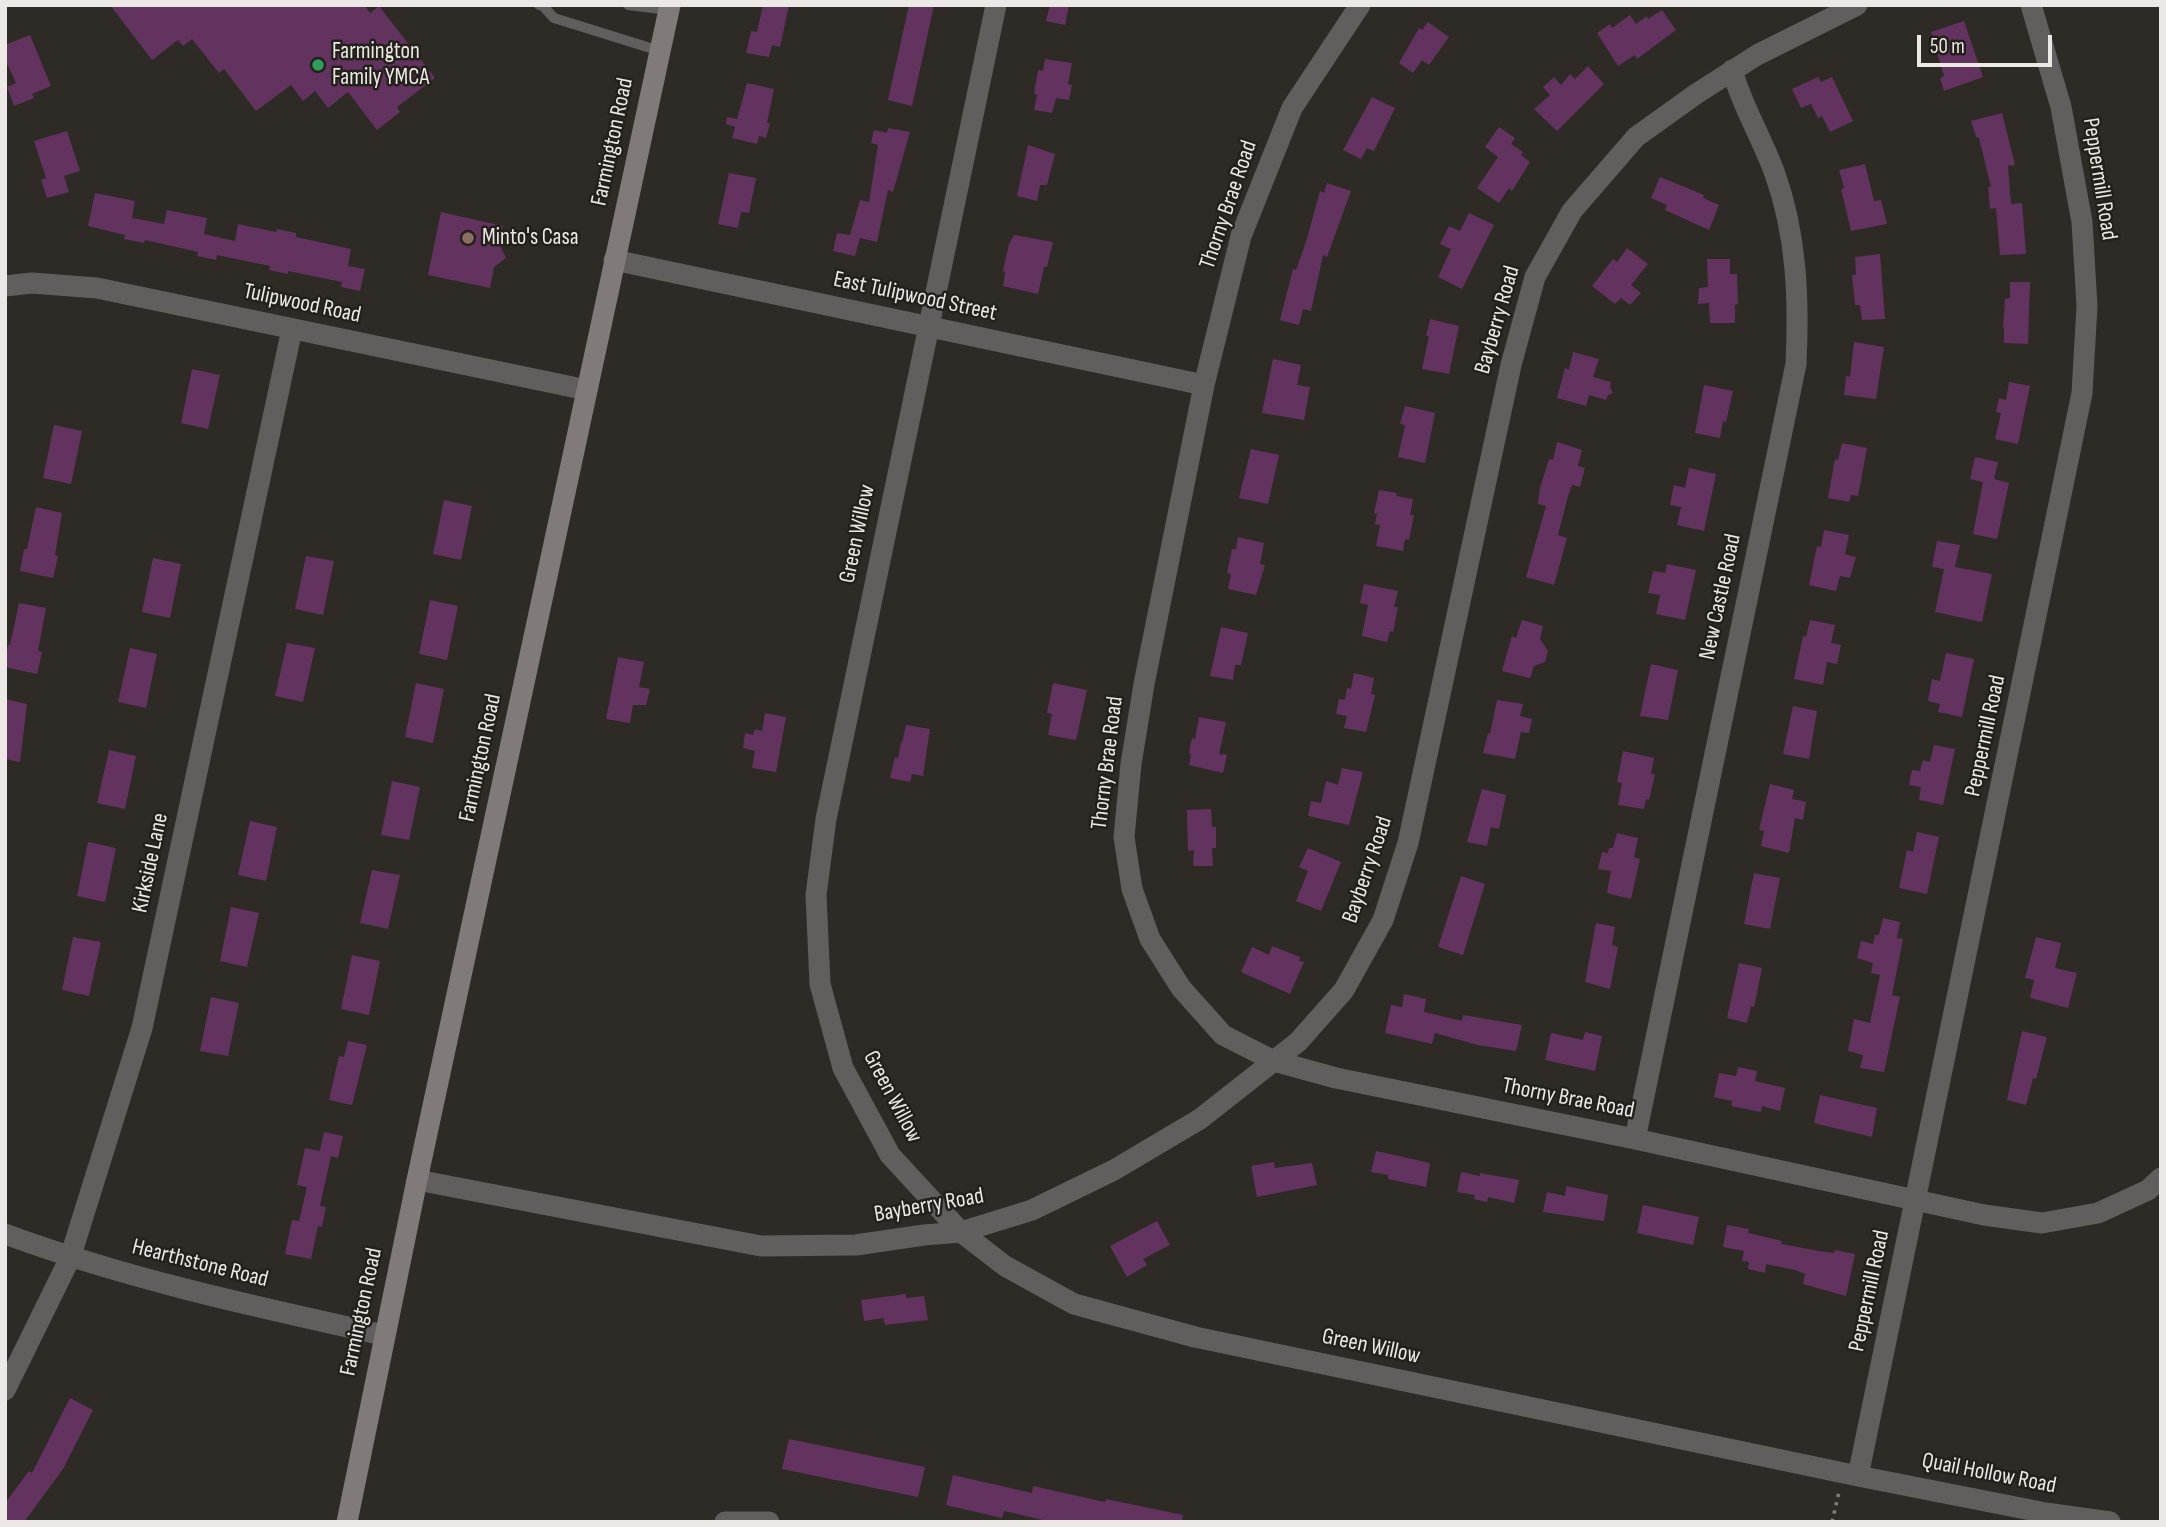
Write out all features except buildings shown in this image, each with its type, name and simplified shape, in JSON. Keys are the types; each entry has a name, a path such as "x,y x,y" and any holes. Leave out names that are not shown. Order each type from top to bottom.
{"street":[{"name":"Green Willow","path":"996,5 826,819 816,895 820,984 843,1068 890,1155 961,1232 1005,1266 1074,1304 1195,1337 1851,1474"},
{"name":"Thorny Brae Road","path":"1360,5 1292,108 1241,236 1204,385 1144,684 1131,764 1124,836 1132,889 1150,939 1181,988 1223,1035 1274,1061 1336,1078 1635,1139 1984,1215 2042,1223 2098,1213 2148,1190 2161,1178"},
{"name":"Bayberry Road","path":"417,1180 761,1246 856,1245 961,1232 1032,1210 1114,1170 1200,1119 1298,1042 1344,990 1384,918 1409,838 1511,365 1535,277 1572,211 1636,137 1732,70 1812,26 1857,5"},
{"name":"Peppermill Road","path":"1851,1474 1916,1201 2082,393 2087,306 2082,222 2061,107 2031,5"},
{"name":"Farmington Road","path":"347,1522 384,1335 669,8"},
{"name":"New Castle Road","path":"1635,1139 1796,364 1797,266 1791,232 1775,174 1739,93 1732,70"},
{"name":"East Tulipwood Street","path":"614,260 1204,385"},
{"name":"Tulipwood Road","path":"5,286 32,283 97,288 587,390"},
{"name":"Kirkside Lane","path":"5,1390 70,1258 142,1028 292,329"},
{"name":"Hearthstone Road","path":"5,1234 70,1258 384,1335"},
{"name":"Quail Hollow Road","path":"1851,1474 2046,1513 2110,1522"},
{"path":"725,1522 769,1522"}],"lane":[{"path":"542,5 554,18 660,51"},
{"path":"628,5 669,8"}],"path":[{"path":"1832,1522 1851,1474"}],"place":[{"name":"Farmington Family YMCA","path":"318,65"},
{"name":"Minto's Casa","path":"468,238"}]}
